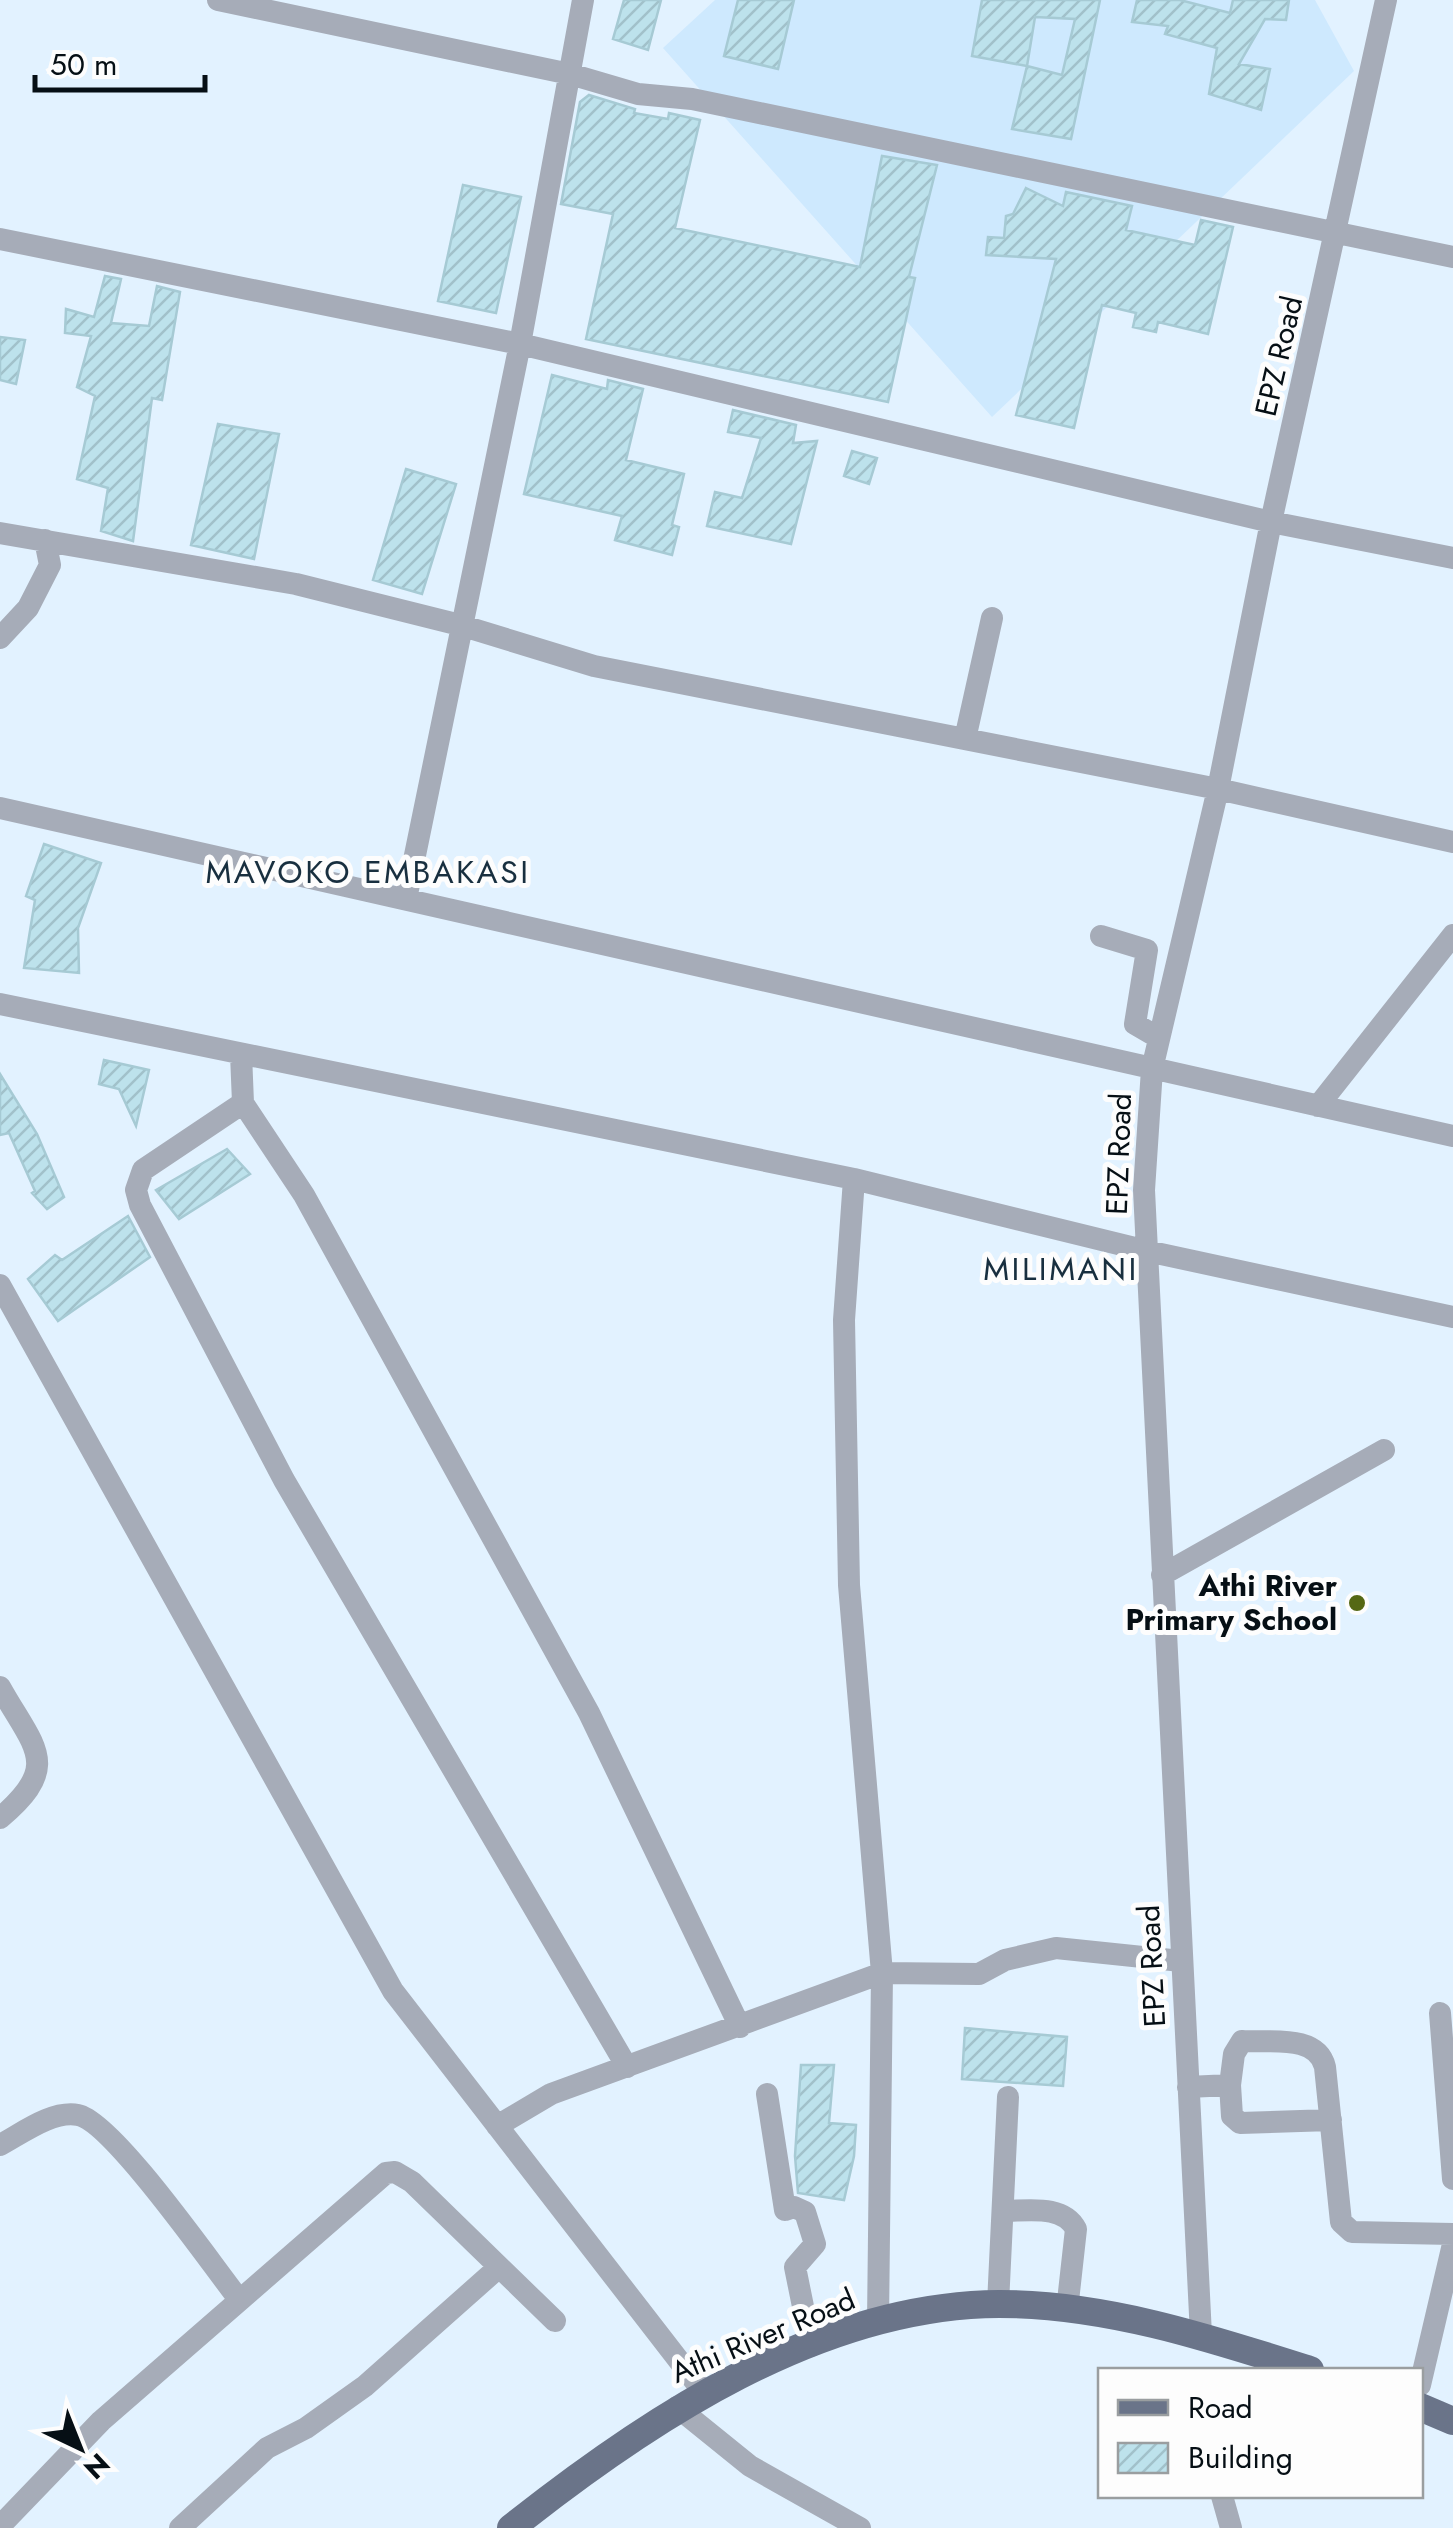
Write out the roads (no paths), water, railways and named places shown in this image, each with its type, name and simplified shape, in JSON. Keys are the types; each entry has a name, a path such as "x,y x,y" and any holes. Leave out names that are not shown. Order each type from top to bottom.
{"main road":[{"name":"Athi River Road","path":"511,2528 677,2407 811,2346 878,2322 998,2304 1067,2310 1201,2335 1304,2368"},
{"path":"1423,2409 1453,2421"}],"street":[{"path":"218,0 570,74 638,94 711,103 1453,257"},
{"path":"406,900 520,344 583,0"},
{"name":"EPZ Road","path":"1201,2335 1144,1190 1152,1069 1218,789 1271,522 1338,234 1386,0"},
{"path":"0,239 520,344 1271,522 1453,558"},
{"path":"0,533 296,584 460,625 594,666 1218,789 1453,842"},
{"path":"0,638 28,608 50,565 45,540"},
{"path":"964,739 992,618"},
{"path":"0,808 1453,1136"},
{"path":"1318,1106 1453,935"},
{"path":"1102,936 1147,950 1135,1024 1160,1038"},
{"path":"0,1004 854,1179 1147,1250 1453,1316"},
{"path":"241,1054 243,1102 304,1196 589,1713 740,2026"},
{"path":"243,1102 143,1170 136,1190 140,1205 284,1480 627,2067"},
{"path":"854,1179 844,1320 850,1584 882,1973 878,2322"},
{"path":"0,1285 373,1959 704,2393"},
{"path":"1162,1574 1384,1450"},
{"path":"0,1687 38,1760 36,1783 0,1818"},
{"path":"497,2126 552,2094 882,1973 979,1974 1004,1960 1056,1948 1181,1961"},
{"path":"1440,2013 1453,2178"},
{"path":"1331,2120 1240,2123 1232,2116 1234,2054 1242,2042 1309,2044 1323,2057 1331,2120 1340,2214 1346,2228 1453,2234"},
{"path":"1188,2087 1230,2085"},
{"path":"766,2094 785,2210 805,2212 814,2233 815,2244 795,2267 811,2346"},
{"path":"998,2304 1008,2098"},
{"path":"0,2145 56,2118 79,2115 90,2120 133,2164 238,2298"},
{"path":"0,2526 87,2434 238,2298 386,2173 396,2172 555,2321"},
{"path":"1003,2210 1060,2212 1070,2218 1076,2229 1067,2310"},
{"path":"1423,2372 1453,2244"},
{"path":"180,2528 267,2448 306,2428 365,2386 498,2268"},
{"path":"677,2407 750,2466 856,2527"},
{"path":"1223,2498 1231,2528"}],"place":[{"name":"Athi River Primary School","path":"1357,1603"}],"district":[{"name":"MAVOKO EMBAKASI","path":"368,872"},
{"name":"MILIMANI","path":"1061,1269"}]}
